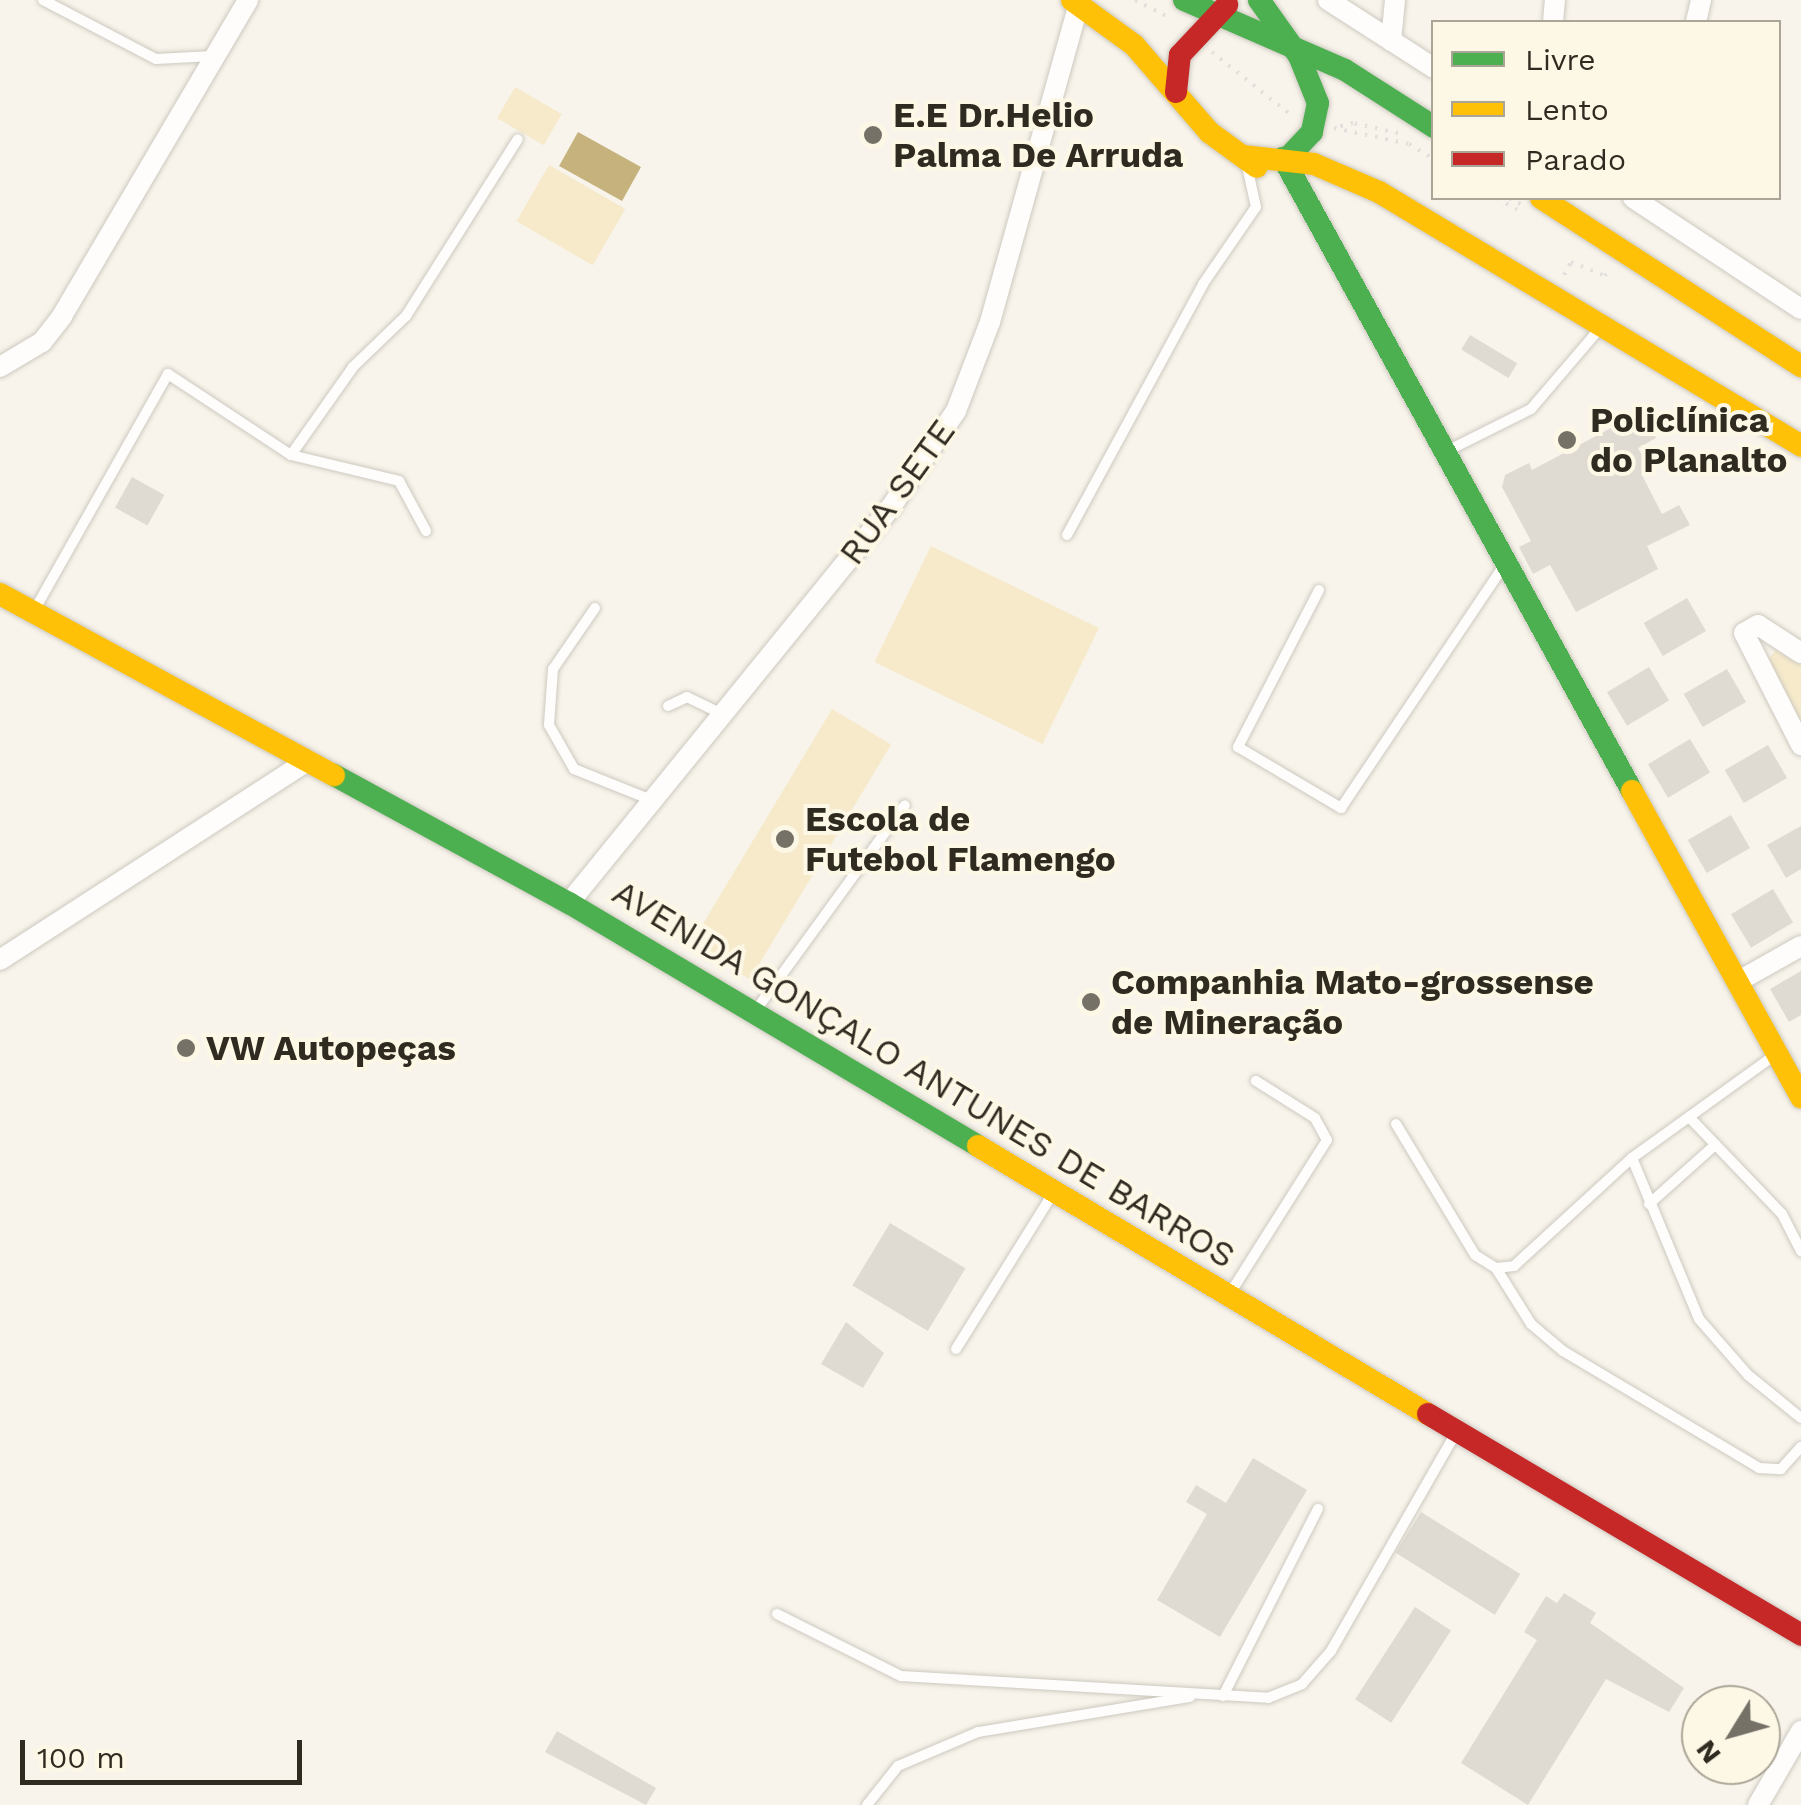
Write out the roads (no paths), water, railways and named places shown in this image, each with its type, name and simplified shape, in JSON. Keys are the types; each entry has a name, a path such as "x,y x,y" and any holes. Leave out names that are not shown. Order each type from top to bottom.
{"main road":[{"path":"1184,0 1224,8 1431,125"},
{"path":"1260,0 1292,44 1316,97 1323,130 1286,158"},
{"path":"1076,2 1134,45 1208,132 1243,156 1333,242"},
{"path":"1176,92 1176,62 1224,8"},
{"path":"1243,156 1286,158 1379,192 1605,323 1801,446"},
{"path":"1286,158 1801,1097"},
{"path":"1544,200 1801,366"},
{"name":"AVENIDA GONÇALO ANTUNES DE BARROS","path":"0,594 569,903 1801,1635"}],"street":[{"path":"3,359 42,342 62,316 248,0"},
{"path":"1328,0 1431,66"},
{"path":"1391,41 1395,0"},
{"name":"RUA SETE","path":"569,903 891,507 956,411 990,322 1076,2"},
{"path":"1658,205 1801,310"},
{"path":"1801,653 1758,625 1745,630 1801,745"},
{"path":"0,960 308,761"},
{"path":"1737,982 1801,946"},
{"path":"1758,1805 1801,1730"}],"lane":[{"path":"44,0 156,59 214,56"},
{"path":"291,454 354,367 406,316 518,139"},
{"path":"1067,534 1202,284 1256,207 1243,156"},
{"path":"1447,451 1531,409 1605,323"},
{"path":"33,612 168,374 291,454 367,467 399,481 426,532"},
{"path":"1319,590 1238,747 1340,808 1507,560"},
{"path":"595,608 552,669 549,725 574,769 652,800"},
{"path":"668,706 688,696 722,714"},
{"path":"754,1013 905,804"},
{"path":"1496,1268 1529,1256 1632,1158 1777,1054"},
{"path":"1228,1296 1327,1140 1315,1118 1256,1082"},
{"path":"1689,1118 1782,1214 1801,1252"},
{"path":"1396,1124 1475,1255 1496,1268 1531,1324 1563,1351 1759,1468 1781,1469 1801,1447"},
{"path":"1649,1204 1716,1145"},
{"path":"1632,1158 1698,1319 1748,1375 1801,1418"},
{"path":"956,1349 1054,1192"},
{"path":"778,1614 901,1676 1268,1698 1314,1674 1457,1432"},
{"path":"1217,1695 1318,1509"},
{"path":"867,1805 898,1766 978,1732 1217,1695"}],"place":[{"name":"E.E Dr.Helio Palma De Arruda","path":"873,135"},
{"name":"Policlínica do Planalto","path":"1567,440"},
{"name":"Escola de Futebol Flamengo","path":"785,839"},
{"name":"Companhia Mato-grossense de Mineração","path":"1091,1002"},
{"name":"VW Autopeças","path":"186,1048"}]}
